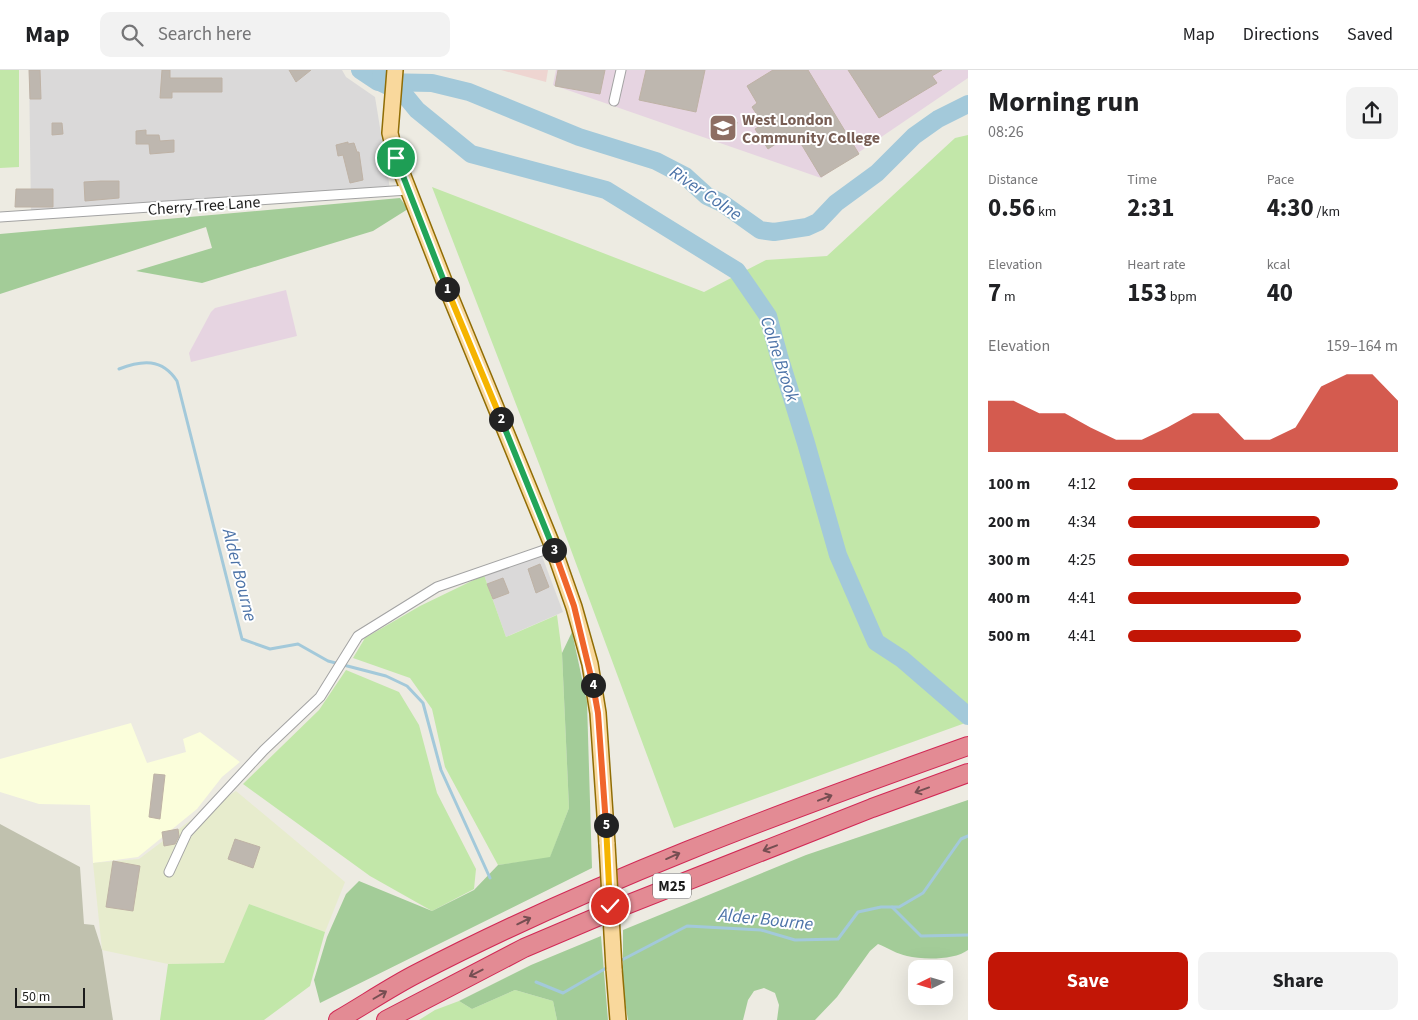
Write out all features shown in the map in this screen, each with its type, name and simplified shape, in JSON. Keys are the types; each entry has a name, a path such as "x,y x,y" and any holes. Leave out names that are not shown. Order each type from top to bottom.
{"highway":[{"name":"M25","path":"338,1020 415,975 530,918 673,856 864,783 968,746"},
{"name":"M25","path":"386,1020 524,948 616,909 872,808 968,773"}],"main road":[{"path":"395,70 390,133 408,190 553,547 574,606 590,664 598,713 618,1020"}],"street":[{"path":"614,101 621,70"},
{"name":"Cherry Tree Lane","path":"0,218 408,190"},
{"path":"169,872 187,833 264,750 320,697 358,636 437,587 553,547"}],"shaded area":[{"path":"29,70 342,70 346,77 375,97 390,189 31,214"},
{"path":"501,70 548,70 546,82"},
{"path":"556,70 968,70 968,78 821,178 553,85"},
{"path":"286,290 297,336 191,362 189,353 215,308"},
{"path":"542,556 563,612 506,637 484,575"},
{"path":"131,723 147,763 186,752 183,739 200,732 240,762 222,777 197,809 138,857 93,863 90,805 39,804 0,792 0,759"},
{"path":"236,791 345,882 325,932 249,904 227,963 168,964 102,950 93,863 139,859 187,823"},
{"path":"0,824 80,867 84,924 94,925 102,950 113,1020 0,1020"}],"green space":[{"path":"0,70 19,70 19,167 0,168"},
{"path":"968,135 968,722 674,828 541,469 432,187 704,292 766,260 827,256 955,138"},
{"path":"400,198 408,209 373,231 202,283 136,271 212,248 206,227 0,294 0,234"},
{"path":"484,575 506,637 557,615 562,653 569,808 550,858 498,865 445,767 432,709 410,678 353,658 365,638 420,606"},
{"path":"572,632 587,702 592,868 320,1003 314,980 327,937 346,894 359,881 432,911 474,890 498,865 550,857 569,808 562,653"},
{"path":"346,670 399,692 419,725 437,793 476,869 474,889 432,911 370,876 243,784 319,710"},
{"path":"968,800 968,950 955,956 921,958 903,955 878,944 870,951 837,997 815,1020 777,1020 779,1005 775,993 764,988 754,991 748,1000 743,1020 628,1020 623,989 623,930 806,855"},
{"path":"249,904 325,932 310,986 264,1020 160,1020 168,964 224,963"},
{"path":"601,936 608,1020 557,1020 553,1001 515,990 472,1009 459,1001 531,965"},
{"path":"515,990 553,1001 557,1020 419,1020 435,1010 459,1001 472,1009"}],"building":[{"path":"29,70 40,70 41,99 30,99"},
{"path":"162,70 170,70 170,78 222,78 222,92 172,92 172,98 160,98"},
{"path":"289,70 311,70 296,82"},
{"path":"558,70 605,70 600,94 555,86"},
{"path":"646,70 705,70 696,112 639,100"},
{"path":"773,70 808,70 859,154 821,177 794,132 768,149 755,129 763,124 752,107 757,103 747,86"},
{"path":"848,70 942,70 932,76 937,83 879,118"},
{"name":"West London Community College","path":"713,118 737,122 734,138 710,134"},
{"path":"52,123 62,123 63,134 52,135"},
{"path":"146,130 146,135 159,135 160,141 174,140 174,152 150,154 149,144 136,144 136,131"},
{"path":"348,142 348,144 354,143 357,152 359,152 363,180 350,183 343,155 338,156 336,145"},
{"path":"119,181 119,198 85,201 84,182"},
{"path":"16,189 53,189 53,207 15,207"},
{"path":"540,564 549,587 536,593 528,569"},
{"path":"503,578 509,593 493,599 487,584"},
{"path":"154,774 165,775 160,819 149,817"},
{"path":"178,829 179,836 175,844 164,846 162,832"},
{"path":"235,839 260,847 253,868 228,859"},
{"path":"113,861 140,866 133,911 106,907"}],"waterway":[{"name":"River Colne","path":"360,70 378,82 432,83 469,92 579,137 656,161 685,176 707,196 722,203 760,230 774,232 807,227 818,222 836,203 877,173 914,136 938,119 968,104"},
{"name":"Colne Brook","path":"381,70 382,83 403,93 417,110 471,154 606,190 737,271 768,316 838,555 876,642 902,659 968,716"},
{"name":"Alder Bourne","path":"119,369 136,364 151,363 165,368 177,381 242,639 270,649 298,644 328,661 386,676 407,686 423,703 441,770 490,878"},
{"name":"Alder Bourne","path":"618,962 687,926 761,930 795,940 838,939 858,912 881,907 899,907 923,893 961,839 968,836"},
{"path":"892,907 921,936 968,935"},
{"name":"Alder Bourne","path":"536,982 563,993 608,967"}],"place":[{"name":"West London Community College","path":"723,128"}],"route":[{"path":"396,158 413,205 535,501 574,606 590,664 598,713 610,906"}]}
